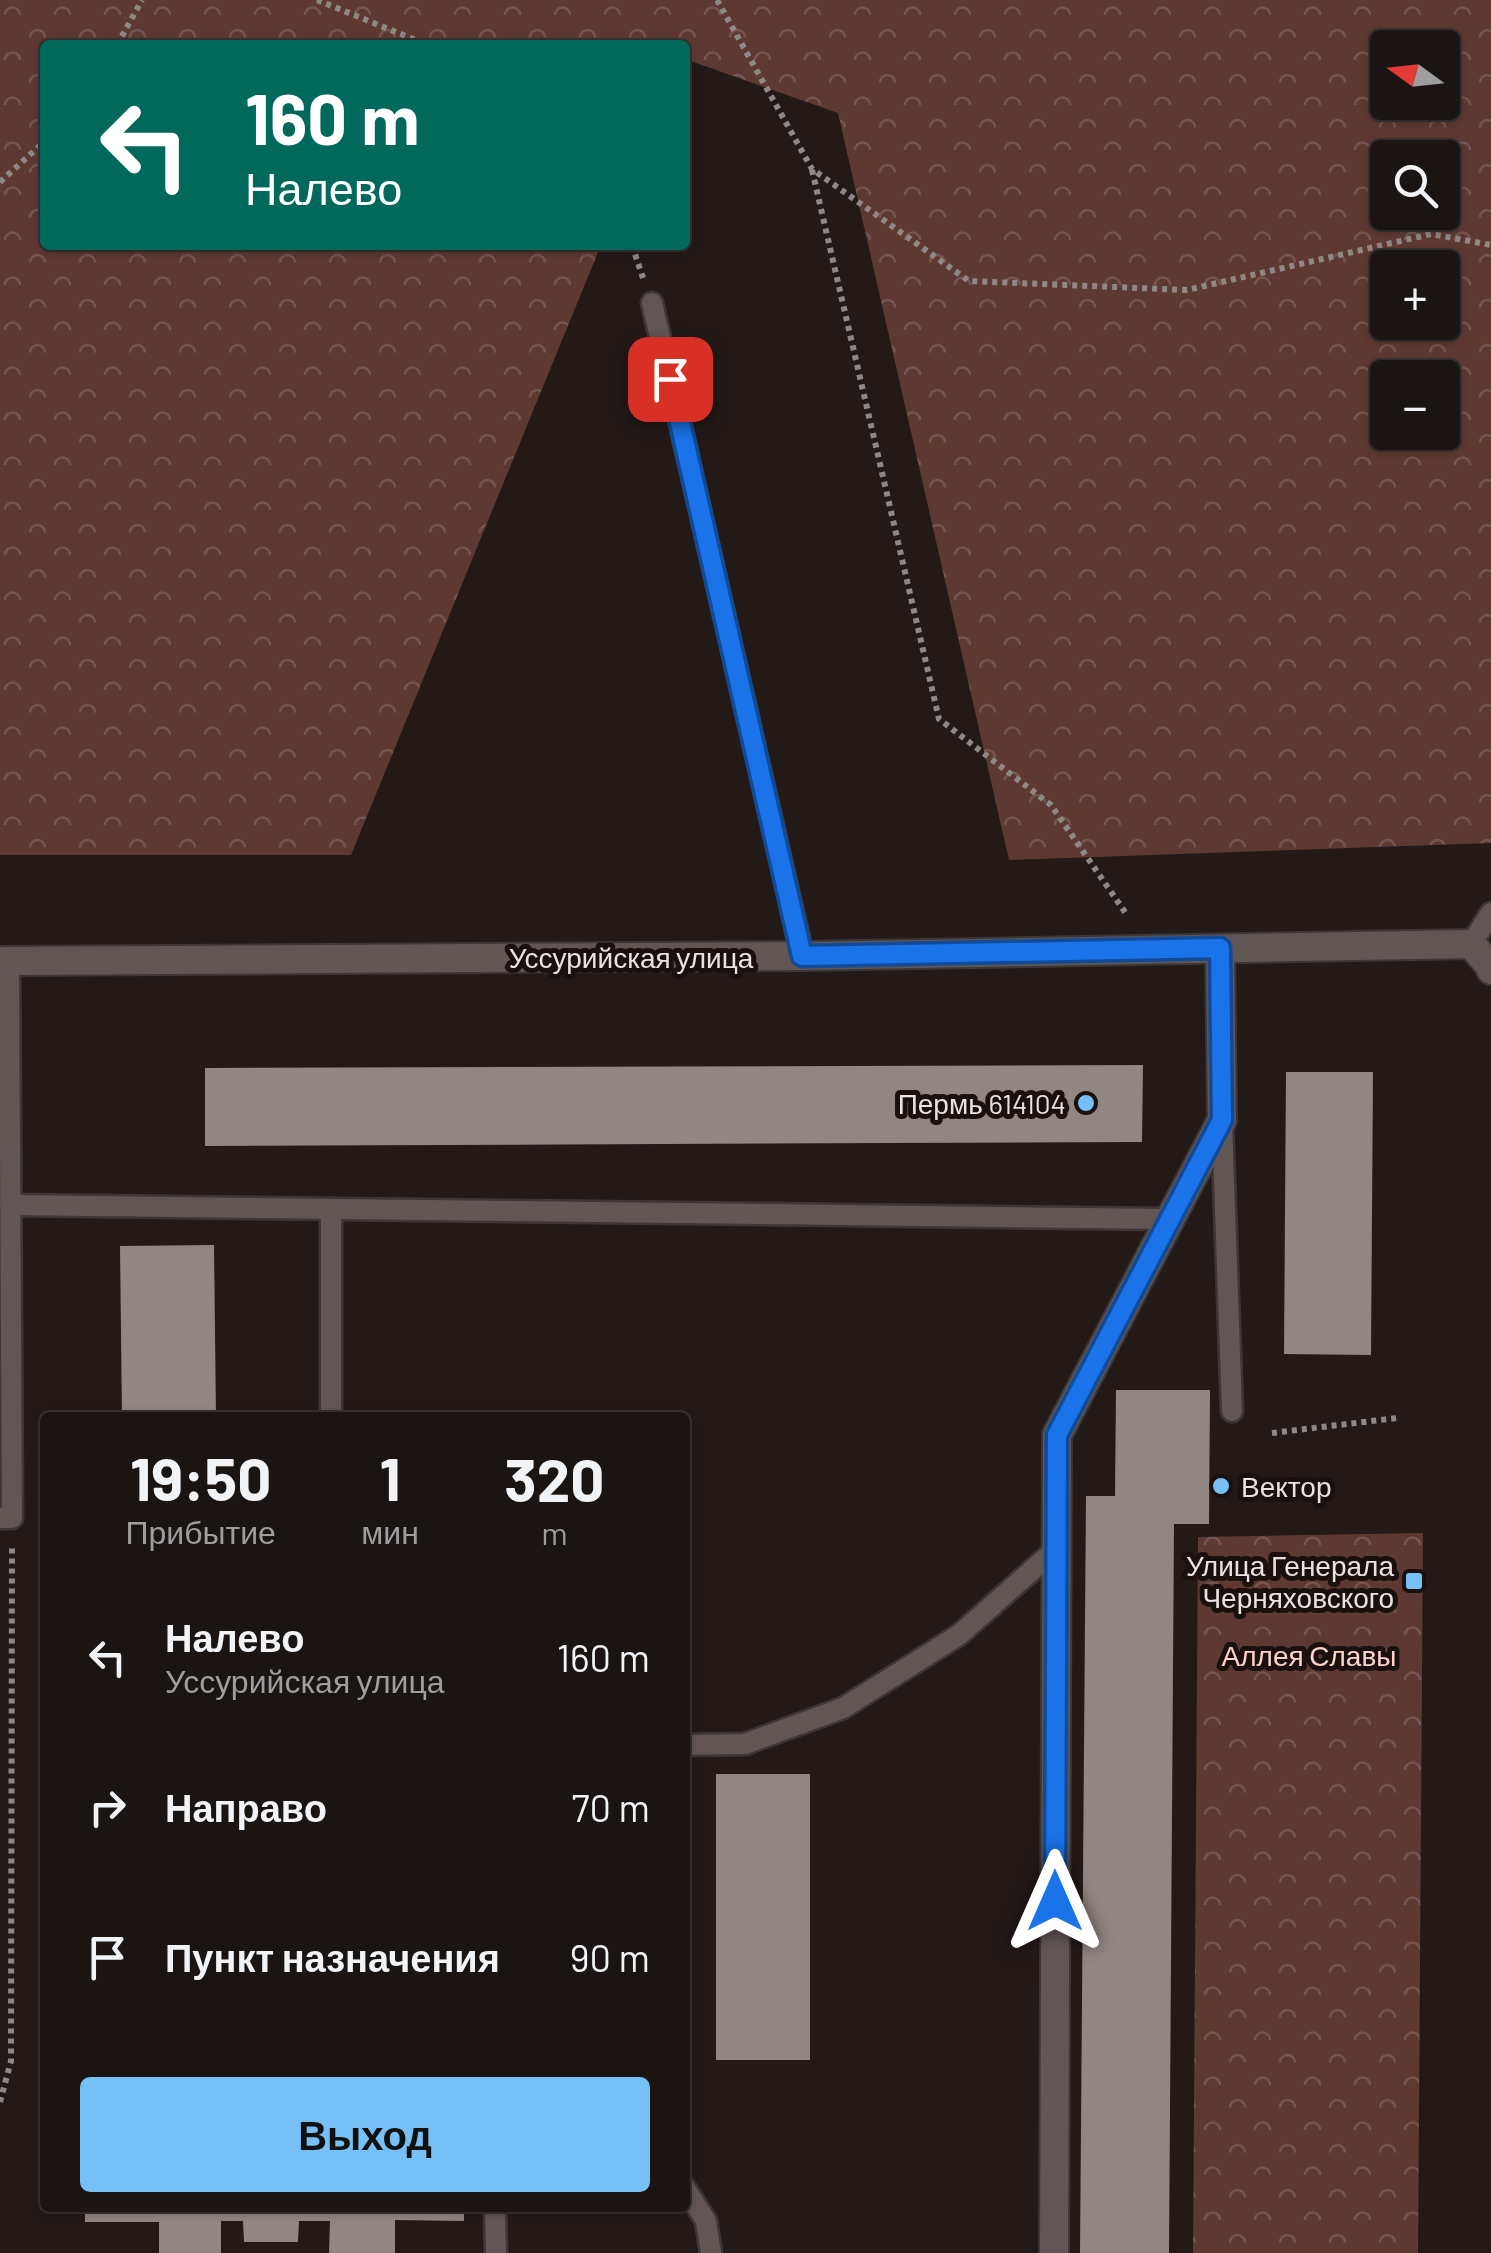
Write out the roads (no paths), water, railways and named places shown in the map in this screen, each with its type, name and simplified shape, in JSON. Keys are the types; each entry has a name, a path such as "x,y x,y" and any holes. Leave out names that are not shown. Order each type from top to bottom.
{"street":[{"name":"Уссурийская улица","path":"4,961 802,956 1471,944"},
{"path":"1471,944 1491,969"},
{"path":"1054,2253 1057,1435 1222,1120 1220,948"}],"lane":[{"path":"652,303 802,956"},
{"path":"1471,944 1491,913"},
{"path":"4,961 10,1205 6,1518"},
{"path":"1222,1120 1232,1410"},
{"path":"10,1205 1170,1219"},
{"path":"330,1412 331,1209"},
{"path":"690,1744 744,1744 843,1708 958,1635 1056,1549"},
{"path":"690,2196 706,2220 711,2253"},
{"path":"495,2212 496,2253"}],"place":[{"name":"Пермь 614104","path":"1086,1103"},
{"name":"Вектор","path":"1221,1486"},
{"name":"Улица Генерала Черняховского","path":"1414,1581"}],"park label":[{"name":"Аллея Славы","path":"1309,1655"}]}
